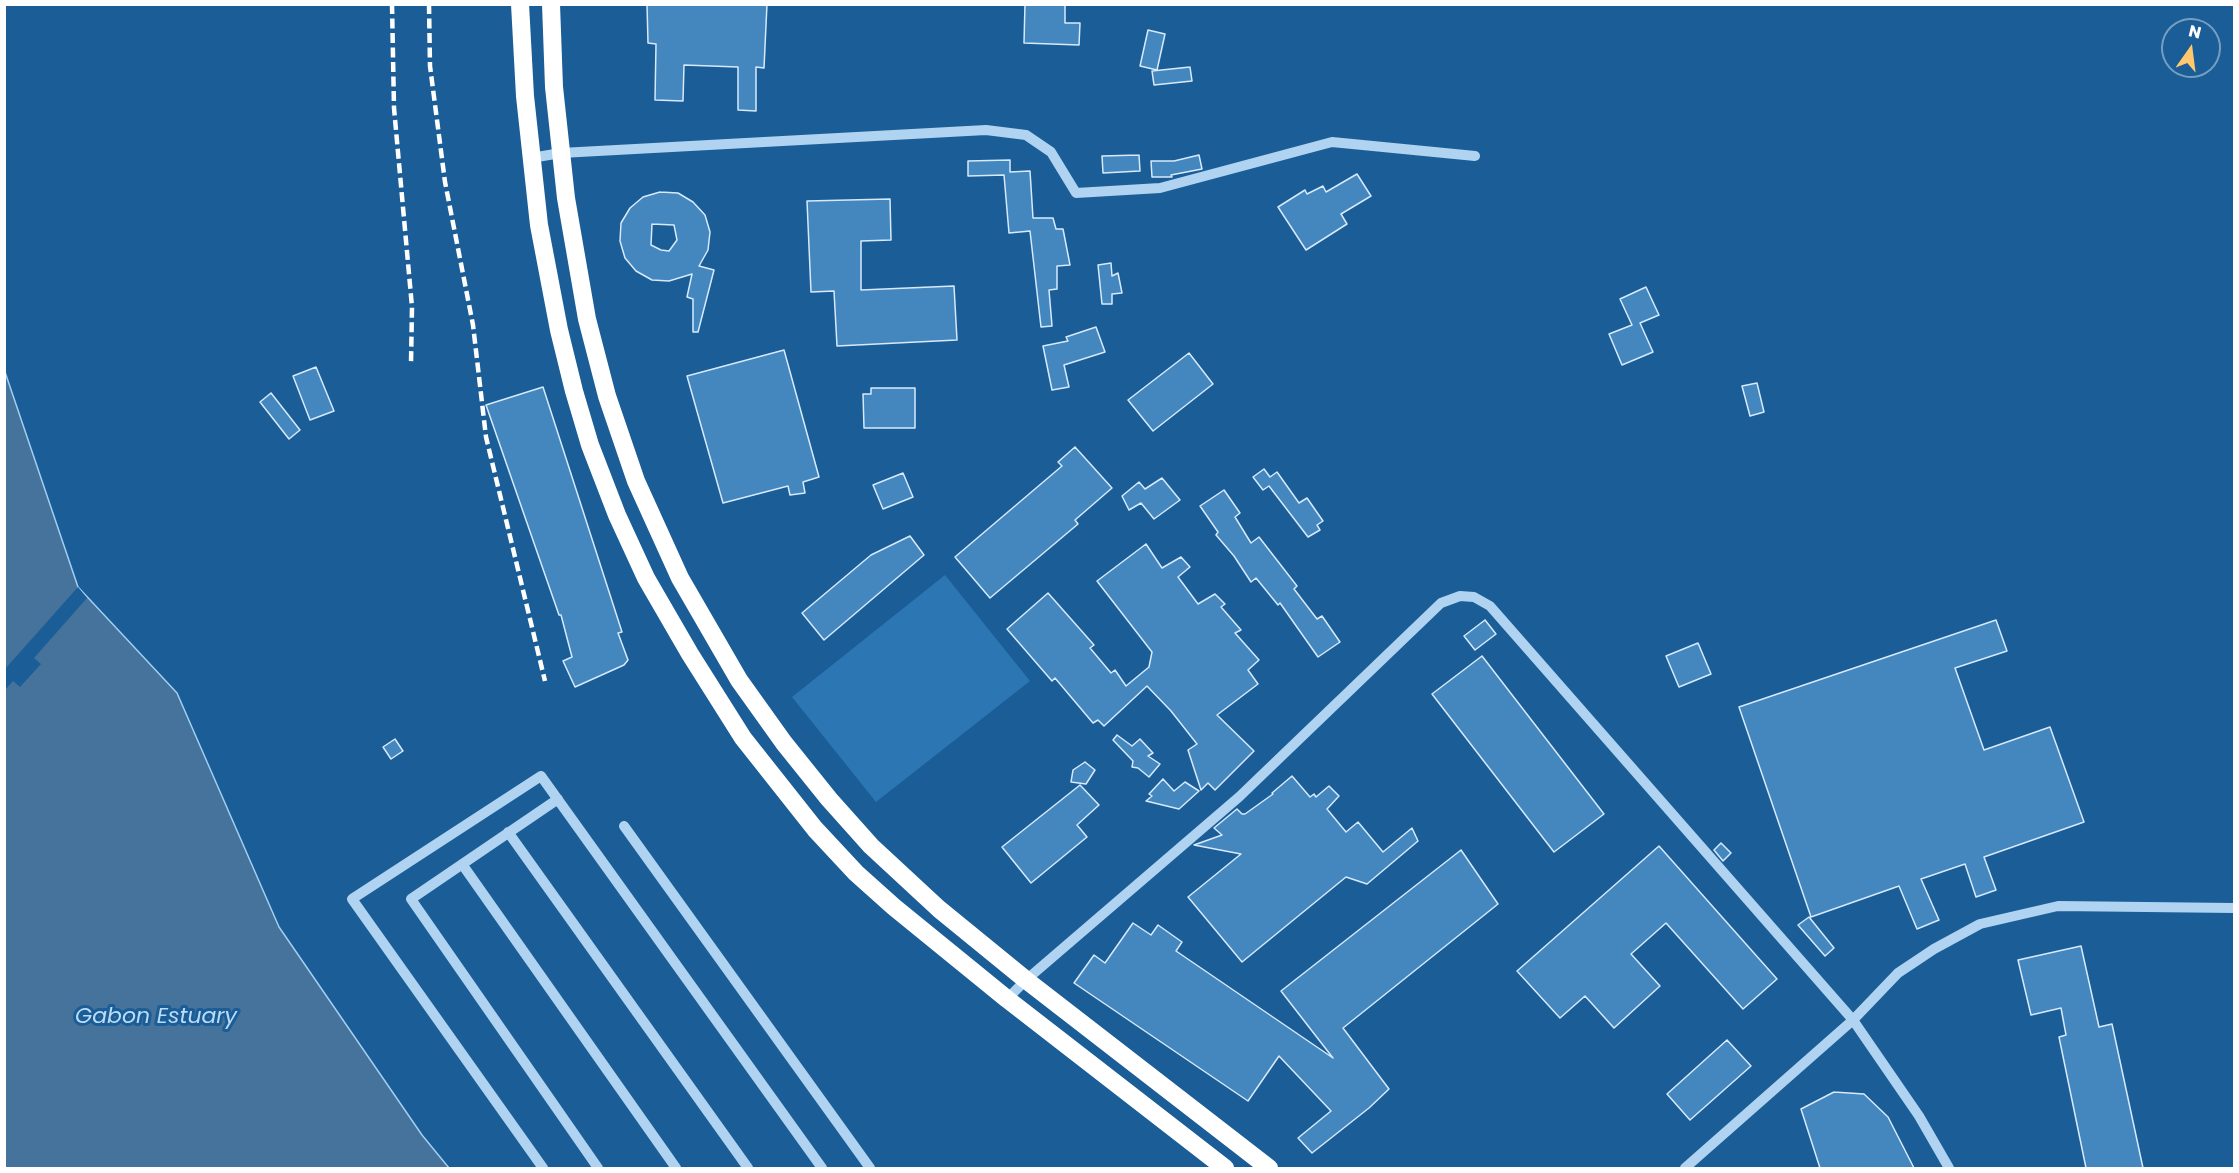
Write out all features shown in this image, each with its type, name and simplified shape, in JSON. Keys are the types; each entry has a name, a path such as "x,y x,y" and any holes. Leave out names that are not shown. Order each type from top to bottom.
{"highway":[{"path":"520,4 531,158 539,225 574,391 590,445 617,515 646,578 690,654 743,738 815,829 856,873 1007,999 1226,1168"},
{"path":"551,4 554,87 566,198 587,319 607,396 636,481 680,578 739,680 784,743 857,830 939,909 1026,980 1269,1168"}],"street":[{"path":"531,158 561,153 986,130 1026,135 1051,152 1076,193 1160,188 1332,142 1475,156"},
{"path":"1007,999 1026,980 1239,797 1441,603 1460,596 1474,597 1491,606 1853,1020 1919,1116 1949,1168"},
{"path":"543,1168 352,899 542,776 822,1168"},
{"path":"558,799 411,899 598,1168"},
{"path":"624,826 870,1168"},
{"path":"508,832 748,1168"},
{"path":"462,864 676,1168"},
{"path":"1685,1168 1853,1020 1898,974 1934,949 1980,924 2058,906 2235,908"}],"shaded area":[{"path":"945,575 1030,681 876,802 792,697"}],"water":[{"name":"Gabon Estuary","path":"4,369 78,587 177,693 279,927 422,1135 449,1168 5,1168"}],"pier":[{"path":"78,587 87,598 34,658 41,664 20,687 13,681 5,690 5,669"}],"building":[{"path":"647,4 767,4 764,68 756,67 756,111 738,110 738,67 684,65 683,101 655,100 656,44 648,43"},
{"path":"1025,4 1065,4 1065,23 1080,23 1079,45 1024,43"},
{"path":"1148,30 1165,34 1157,70 1140,66"},
{"path":"1190,67 1192,81 1154,85 1152,71"},
{"path":"1139,155 1140,171 1103,173 1102,156"},
{"path":"1199,155 1202,169 1171,175 1172,177 1152,177 1151,161 1174,161"},
{"path":"1010,160 1010,172 1030,171 1033,218 1053,218 1056,229 1063,229 1070,265 1057,266 1057,289 1049,290 1052,326 1041,327 1030,231 1009,233 1004,175 968,176 968,161"},
{"path":"1357,174 1371,196 1341,214 1347,224 1306,250 1278,207 1305,190 1307,194 1323,186 1326,192"},
{"path":"660,192 678,193 693,202 705,215 710,232 708,250 699,266 714,270 698,332 693,332 693,299 687,297 692,274 669,281 652,280 636,271 625,258 620,241 621,223 630,208 643,197","holes":["652,224 674,225 677,240 669,251 651,245"]},
{"path":"890,199 891,240 861,241 861,290 954,286 957,340 837,346 834,291 811,292 807,201"},
{"path":"1111,263 1112,276 1118,273 1122,293 1112,294 1112,304 1102,304 1098,265"},
{"path":"1646,287 1659,315 1640,323 1653,352 1622,365 1609,334 1632,325 1620,299"},
{"path":"1096,327 1105,352 1064,365 1069,387 1052,390 1043,346 1068,341 1066,337"},
{"path":"784,350 819,477 803,482 805,493 790,495 788,486 723,503 687,376"},
{"path":"1189,353 1213,384 1153,431 1128,400"},
{"path":"316,367 334,411 310,420 293,376"},
{"path":"1757,383 1764,412 1750,416 1742,386"},
{"path":"543,387 622,632 618,633 628,660 624,665 575,687 563,661 572,657 561,615 559,615 486,405"},
{"path":"871,388 915,388 915,428 864,428 863,394 871,394"},
{"path":"271,393 300,430 289,439 260,402"},
{"path":"1075,447 1112,488 1075,520 1078,524 990,598 955,557 1062,466 1058,462"},
{"path":"1264,469 1270,477 1277,472 1299,503 1307,498 1323,521 1317,525 1320,530 1308,537 1269,486 1263,490 1253,477"},
{"path":"903,473 913,497 883,509 873,485"},
{"path":"1162,478 1180,500 1154,519 1141,503 1129,510 1122,496 1139,482 1145,489"},
{"path":"1224,490 1240,513 1235,517 1251,543 1259,537 1297,586 1294,589 1317,619 1322,616 1340,642 1318,657 1280,603 1278,605 1256,578 1251,582 1234,556 1216,535 1218,532 1200,506"},
{"path":"910,536 924,555 824,640 802,613 871,555"},
{"path":"1146,544 1162,568 1181,557 1190,567 1178,577 1198,604 1215,594 1225,604 1221,607 1241,630 1235,633 1259,660 1248,670 1258,684 1217,715 1254,751 1215,790 1208,783 1201,790 1188,750 1197,744 1171,711 1147,686 1104,726 1098,720 1093,723 1055,678 1052,681 1007,629 1048,593 1094,645 1090,648 1111,673 1115,670 1126,686 1149,667 1152,652 1097,581"},
{"path":"1485,620 1496,634 1475,650 1464,636"},
{"path":"1996,620 2007,651 1955,668 1984,750 2050,727 2084,822 1984,857 1996,890 1976,897 1965,864 1921,879 1939,920 1917,929 1899,886 1811,917 1739,707"},
{"path":"1698,643 1711,674 1679,687 1666,656"},
{"path":"1482,656 1604,814 1554,852 1432,694"},
{"path":"1117,735 1132,746 1140,739 1153,753 1148,756 1160,764 1149,777 1138,768 1132,767 1133,761 1113,740"},
{"path":"395,739 403,751 391,759 383,747"},
{"path":"1085,762 1095,770 1086,784 1071,782 1073,770"},
{"path":"1292,776 1310,797 1314,794 1316,797 1329,786 1339,796 1327,809 1346,832 1358,822 1383,852 1412,828 1418,841 1367,884 1346,877 1242,962 1188,897 1241,854 1194,845 1222,835 1214,828 1237,809 1245,814 1273,794"},
{"path":"1163,779 1174,791 1185,782 1199,791 1179,809 1146,801 1152,796 1149,794"},
{"path":"1080,785 1099,805 1077,825 1087,837 1031,883 1002,847"},
{"path":"1721,843 1731,853 1723,861 1714,850"},
{"path":"1659,846 1777,979 1743,1009 1666,923 1631,954 1660,986 1614,1028 1585,996 1560,1018 1517,971"},
{"path":"1461,850 1498,904 1343,1028 1389,1089 1369,1108 1312,1153 1298,1138 1331,1111 1279,1056 1248,1101 1074,983 1094,955 1105,963 1133,923 1151,935 1158,925 1182,942 1176,951 1333,1058 1281,991"},
{"path":"1809,917 1834,948 1825,956 1798,925"},
{"path":"2081,946 2099,1027 2112,1024 2143,1168 2086,1168 2059,1037 2066,1035 2061,1008 2031,1015 2018,960"},
{"path":"1727,1040 1751,1066 1690,1120 1667,1094"},
{"path":"1834,1092 1864,1094 1888,1117 1914,1168 1820,1168 1801,1109"}],"railway":[{"path":"392,4 394,108 412,307 411,364"},
{"path":"429,4 430,66 445,182 473,325 486,437 545,681"}]}
